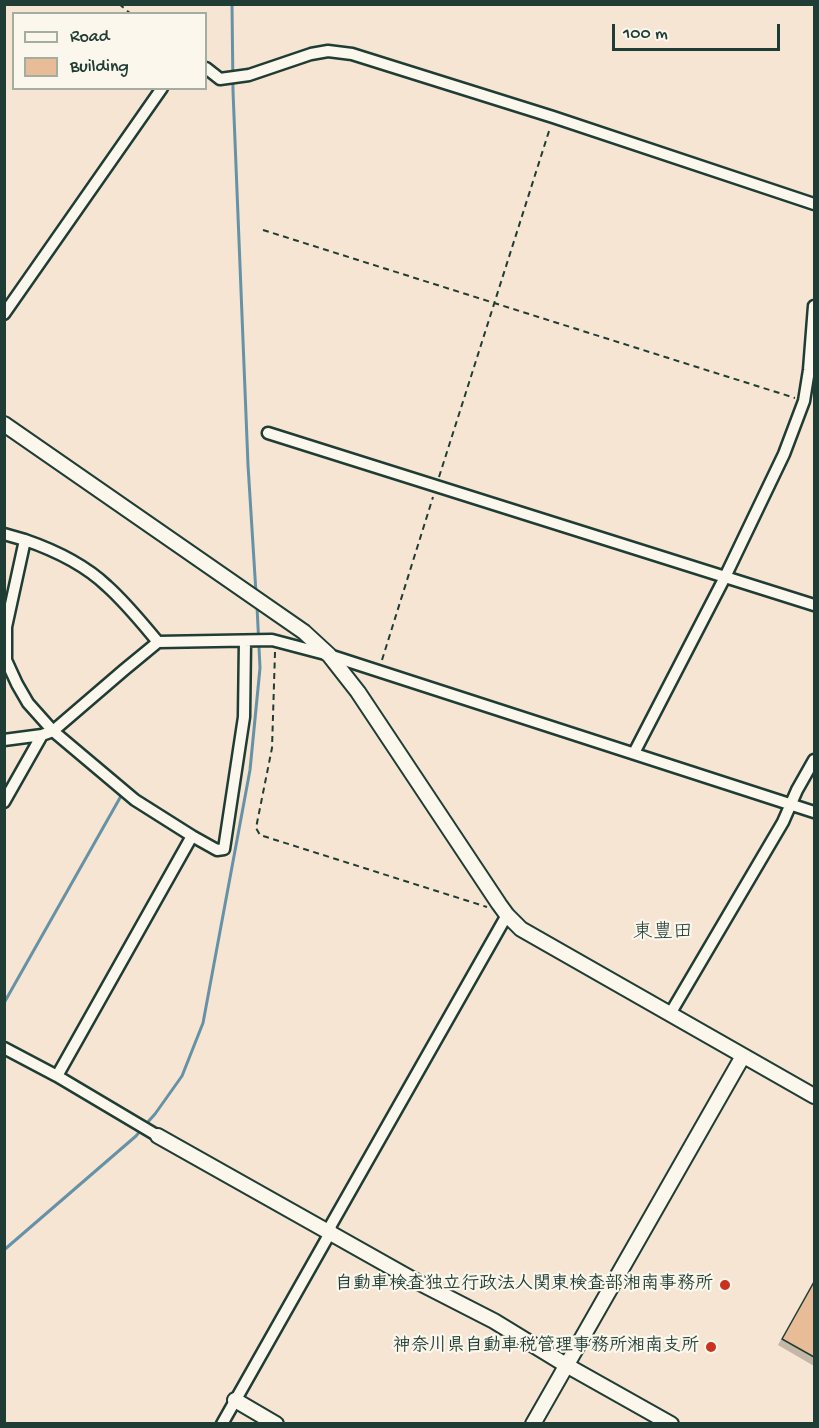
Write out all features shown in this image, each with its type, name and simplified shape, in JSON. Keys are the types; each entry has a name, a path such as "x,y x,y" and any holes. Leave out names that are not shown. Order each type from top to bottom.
{"street":[{"path":"207,70 220,80 249,75 311,54 328,51 352,54 553,117 814,204"},
{"path":"4,314 161,90"},
{"path":"634,753 725,577 809,403 814,306"},
{"path":"4,424 304,632 329,655 358,692 502,910 521,929 814,1096"},
{"path":"268,433 814,605"},
{"path":"4,534 45,547 72,560 105,584 158,642"},
{"path":"25,540 6,627 6,660 28,703 48,733 135,800 217,850 224,849 244,717 245,640"},
{"path":"4,802 48,733 158,642 274,640 329,655 814,812"},
{"path":"4,740 48,733"},
{"path":"670,1014 783,822 814,760"},
{"path":"57,1076 192,836"},
{"path":"222,1424 330,1233 331,1225 502,910"},
{"path":"4,1048 412,1279 494,1321 566,1365 671,1424"},
{"path":"533,1424 743,1056"},
{"path":"235,1400 276,1424"}],"path":[{"path":"378,671 553,117"},
{"path":"263,230 809,403"},
{"path":"274,640 272,748 256,828 260,835 486,907 502,910"}],"building":[{"path":"814,1282 814,1357 782,1339"}],"waterway":[{"path":"232,4 233,91 248,465 256,593"},
{"path":"146,1124 182,1076 203,1023 250,770 260,668 257,606"},
{"path":"4,1003 121,796"},
{"path":"4,1250 142,1129"}],"place":[{"name":"自動車検査独立行政法人関東検査部湘南事務所","path":"725,1285"},
{"name":"神奈川県自動車税管理事務所湘南支所","path":"711,1347"}],"district":[{"name":"東豊田","path":"663,934"}]}
